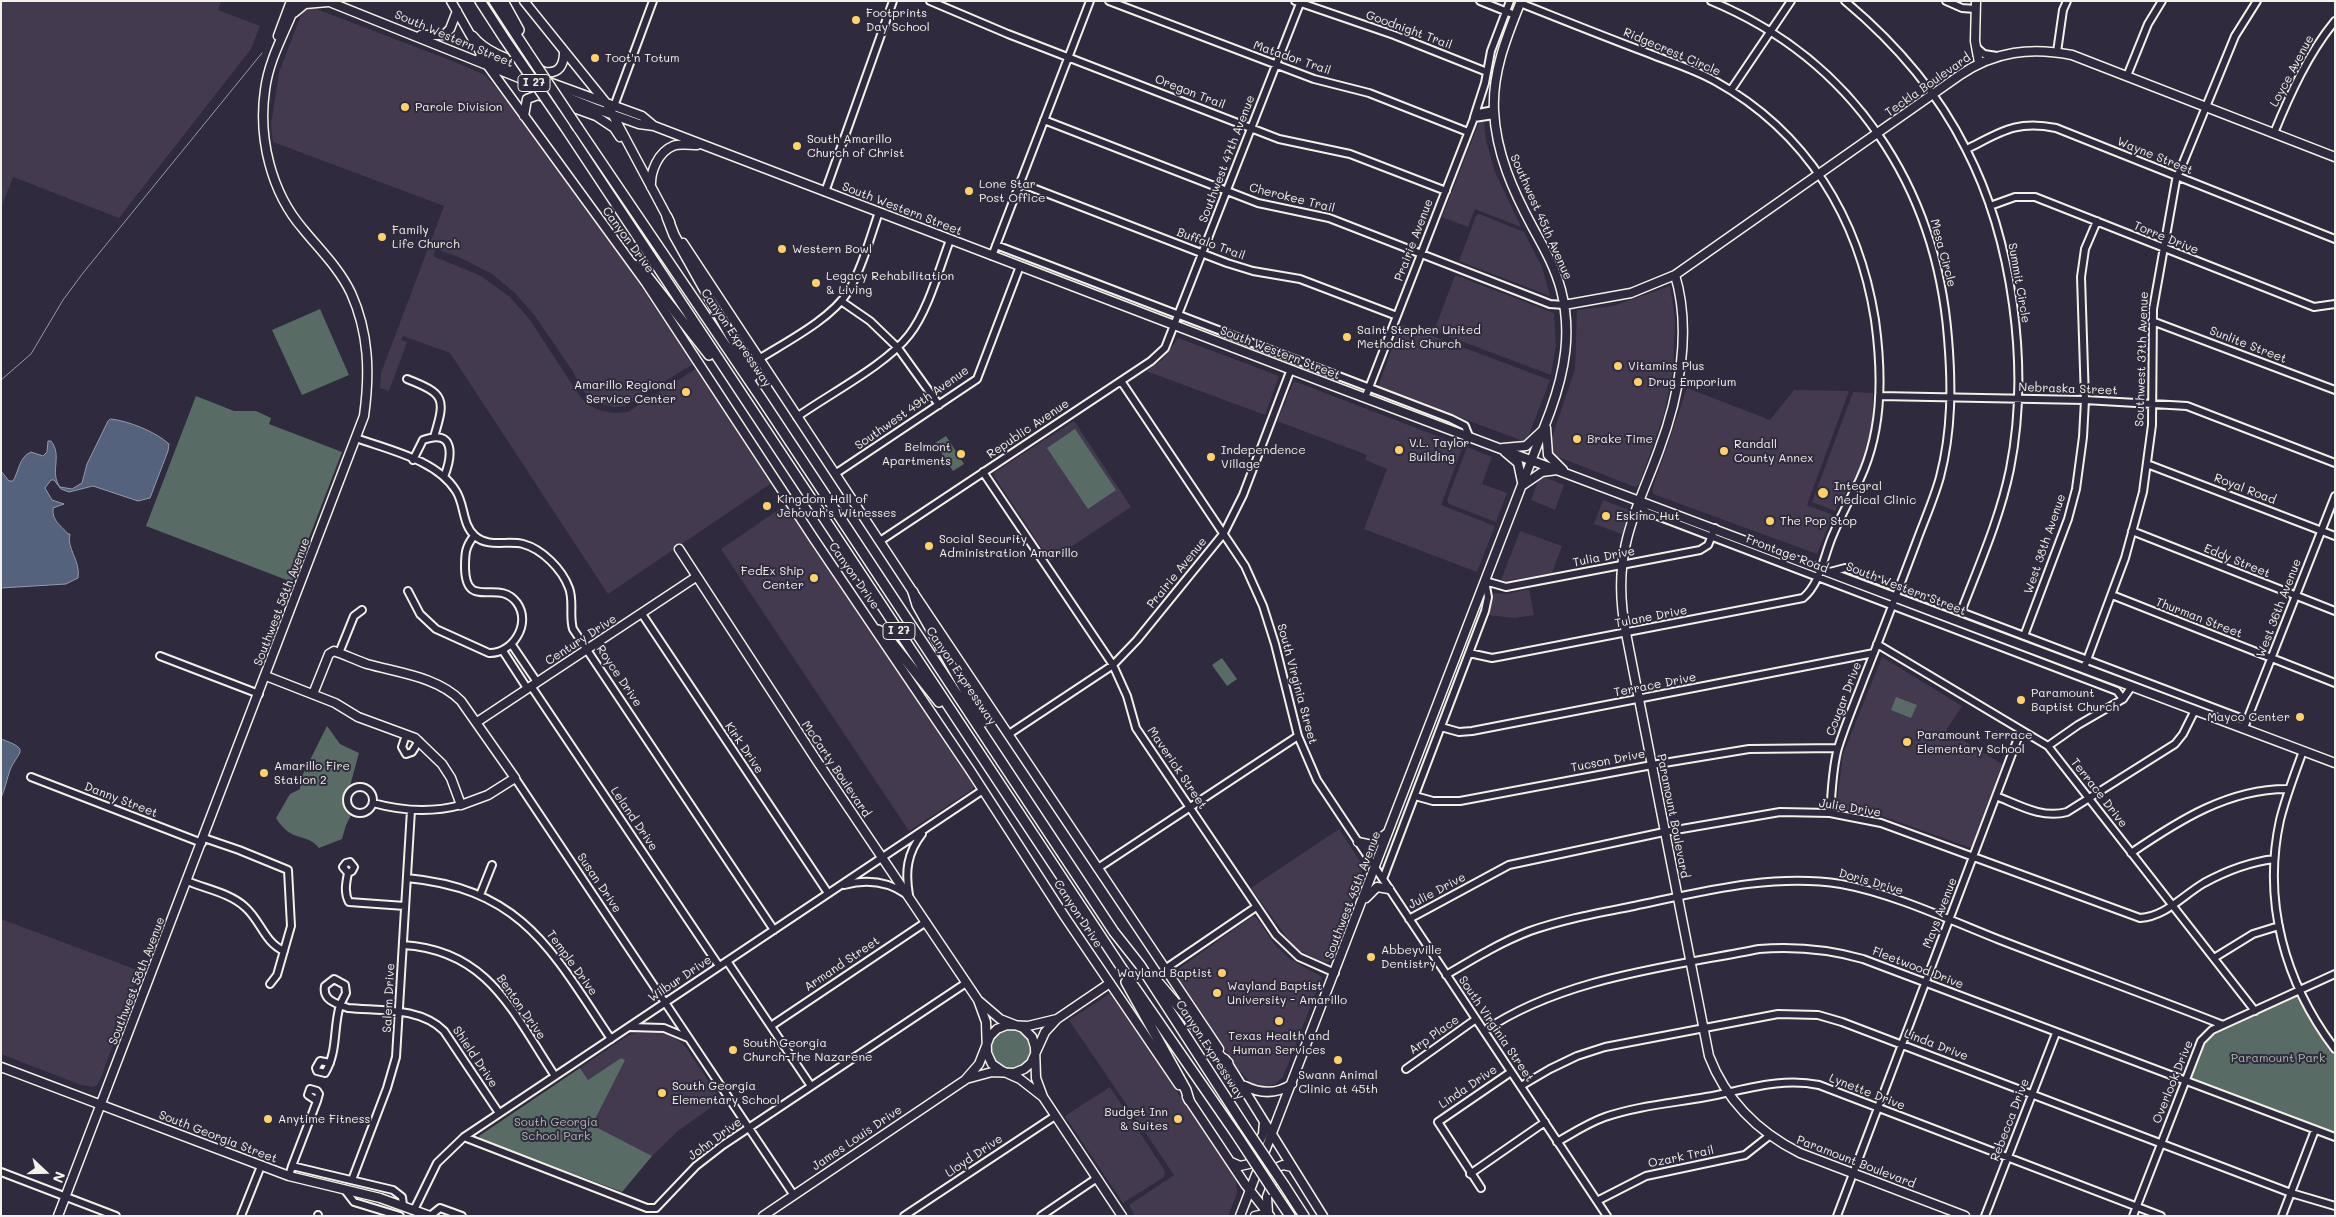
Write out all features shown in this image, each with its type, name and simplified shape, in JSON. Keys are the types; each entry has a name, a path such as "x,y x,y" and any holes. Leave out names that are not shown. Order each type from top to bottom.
{"highway":[{"path":"494,1 528,50"},
{"path":"503,1 528,50"},
{"name":"Canyon Expressway","path":"480,4 565,127 961,726 1290,1216"},
{"name":"Canyon Expressway","path":"528,50 542,68 545,78 578,128 764,401 1114,932 1140,965 1304,1216"},
{"path":"667,217 674,235 762,392 764,401"},
{"path":"634,265 644,272 710,357 723,367"},
{"path":"912,592 917,605 1012,769 1013,777"},
{"path":"878,630 885,634 950,716 961,726"},
{"path":"1090,919 1092,927 1122,974 1186,1090 1189,1100"},
{"path":"1140,965 1149,971 1210,1046 1228,1063"}],"main road":[{"path":"276,48 285,1"},
{"path":"280,30 291,1"},
{"name":"Southwest 58th Avenue","path":"58,1216 364,416 368,377 366,345 358,310 336,269 301,228 287,206 277,188 266,150 264,101 268,72 276,48 292,16 297,1"},
{"path":"292,16 305,4 328,1"},
{"name":"South Western Street","path":"328,1 614,116 638,124 654,126 1010,263 1502,448 1639,502 1714,528 2195,710 2245,726 2303,751 2335,762"},
{"name":"Canyon Drive","path":"451,1 488,66 634,265 814,539 878,630 1110,983 1250,1190 1269,1214"},
{"path":"524,1 564,52 610,105 633,155 667,217 912,592 1244,1086 1272,1136 1324,1216"},
{"name":"Southwest 45th Avenue","path":"1240,1216 1376,868 1561,380 1565,362 1566,329 1564,305 1551,261 1507,173 1499,148 1494,113 1495,85 1502,53 1520,2"},
{"path":"1975,5 1975,46 1979,63"},
{"path":"413,34 444,35 450,29 457,11"},
{"path":"457,11 476,39 484,46 545,72 554,72 559,69 563,62 564,52"},
{"path":"455,51 482,57 642,116 654,126"},
{"name":"Teckla Boulevard","path":"1564,305 1631,293 1675,275 1979,63 1997,56 2022,51 2057,52 2072,55 2335,157"},
{"path":"524,116 527,99 538,95 596,116 614,128 633,155"},
{"path":"651,189 653,170 663,152 678,144 703,145"},
{"name":"Paramount Boulevard","path":"1675,275 1682,324 1679,378 1670,421 1628,532 1622,565 1621,596 1626,633 1702,1028 1714,1068 1729,1093 1747,1116 1769,1136 1800,1153 1965,1216"},
{"path":"1502,448 1526,446 1545,426"},
{"path":"1545,426 1548,455 1562,471"},
{"path":"1502,448 1518,463 1522,486 1542,472 1562,471"},
{"name":"McCarty Boulevard","path":"679,549 978,1000 1000,1019 1023,1028 1032,1037 1036,1078 1043,1097"},
{"name":"Century Drive","path":"477,722 696,577"},
{"path":"313,694 328,654 337,652"},
{"name":"Susan Drive","path":"337,652 365,663 436,683 454,694 477,722 514,778"},
{"path":"266,676 335,703 358,717 406,734 419,741 442,764 451,778 461,805 488,795 514,778"},
{"path":"1358,842 1372,845 1377,844 1390,830"},
{"path":"1362,902 1377,887 1389,889"},
{"name":"James Louis Drive","path":"964,1080 992,1072 1007,1073 1024,1069 1034,1055 1045,1032 1057,1019 1110,983"},
{"name":"McCarty Boulevard","path":"978,1000 986,1022 987,1053 992,1064 1020,1079 1043,1097"},
{"name":"James Louis Drive","path":"763,1216 964,1080 979,1064 988,1042 997,1029 1007,1025 1028,1026 1057,1019"},
{"name":"South Georgia Street","path":"1,1067 289,1176 403,1205 430,1216"},
{"path":"1244,1086 1255,1091 1270,1092 1281,1091 1292,1084"},
{"path":"1043,1097 1122,1216"},
{"path":"1231,1162 1244,1166 1252,1161 1263,1134 1264,1119"},
{"path":"1255,1216 1269,1214 1267,1197 1278,1167 1283,1165 1292,1167"}],"street":[{"path":"610,105 653,1"},
{"path":"825,192 893,1"},
{"name":"Oregon Trail","path":"930,1 1068,58 1279,139 1350,154 1446,191"},
{"path":"992,256 1090,1"},
{"name":"Matador Trail","path":"1109,1 1314,79 1369,93 1468,132"},
{"path":"1480,1 1516,15"},
{"path":"1474,118 1485,83 1491,51 1510,1"},
{"name":"Mesa Circle","path":"1711,1 1755,21 1808,58 1843,90 1878,133 1903,173 1912,192 1936,262 1946,316 1951,375 1949,431 1939,479 1895,597"},
{"path":"1731,90 1791,1"},
{"name":"Summit Circle","path":"1845,1 1887,39 1933,94 1967,149 1990,206 2001,246 2011,296 2017,345 2018,399 2015,444 2006,489 1961,612"},
{"path":"1946,1 1962,8 1975,5"},
{"path":"2057,52 2063,10 2067,1"},
{"path":"2126,76 2148,24 2162,1"},
{"name":"Southwest 37th Avenue","path":"2084,668 2112,595 2143,492 2152,425 2152,321 2162,248 2177,177 2235,36 2257,1"},
{"name":"Southwest 47th Avenue","path":"1176,325 1276,65 1298,2"},
{"name":"Goodnight Trail","path":"1298,2 1394,35 1487,72"},
{"name":"Ridgecrest Circle","path":"1520,2 1691,70 1731,90 1756,108 1786,134 1820,175 1847,221 1866,275 1876,331 1879,396 1878,420 1871,455 1837,525 1820,568"},
{"name":"Loyce Avenue","path":"2274,133 2305,66 2323,36 2335,21"},
{"path":"1975,46 1984,54 1997,56"},
{"path":"1485,83 1495,85"},
{"path":"1474,118 1478,113 1494,113"},
{"name":"Prairie Avenue","path":"1366,398 1474,118"},
{"name":"Cherokee Trail","path":"1044,120 1266,206 1293,209 1329,218 1550,304 1564,305"},
{"name":"Wayne Street","path":"1967,149 2015,126 2037,124 2056,128 2335,239"},
{"name":"Buffalo Trail","path":"1020,183 1246,270 1300,279 1397,316"},
{"name":"Torre Drive","path":"1990,206 2015,197 2035,197 2314,307 2335,304"},
{"path":"759,359 824,316 841,301 854,279 879,212"},
{"name":"West 38th Avenue","path":"2024,636 2068,518 2076,489 2083,437 2085,400 2081,276 2085,248 2096,221"},
{"path":"797,417 898,348 910,335 919,319 950,240"},
{"name":"South Western Street","path":"996,245 1458,422 1465,426 1469,436"},
{"path":"1010,263 1014,252"},
{"name":"Southwest 49th Avenue","path":"835,474 973,383 980,373 1020,266"},
{"path":"1076,288 1080,278"},
{"path":"841,301 870,321 898,348 939,405"},
{"name":"Sunlite Street","path":"2152,321 2335,390"},
{"path":"1200,334 1204,324"},
{"name":"Republic Avenue","path":"880,541 1161,353 1176,325"},
{"name":"Prairie Avenue","path":"1009,734 1112,665 1137,640 1224,534 1243,495 1290,369"},
{"path":"407,378 431,388 439,398 442,411 434,437"},
{"name":"South Virginia Street","path":"1121,381 1245,566 1263,606 1298,736 1317,780 1607,1216"},
{"name":"Nebraska Street","path":"1879,396 2085,400 2187,406 2335,463"},
{"path":"413,460 423,440 434,437 444,439 450,450 448,466 444,477"},
{"path":"356,438 413,460 444,477 460,498 466,524 474,536 465,551 465,581 473,591 503,594 517,602 522,618 521,626 512,644 503,651 489,653 436,628 420,614 408,591"},
{"name":"Royal Road","path":"2147,464 2335,536"},
{"name":"Maverick Street","path":"983,472 1112,665 1127,696 1136,728 1256,907 1276,935 1293,952 1310,964 1335,973"},
{"name":"West 36th Avenue","path":"2245,726 2335,496"},
{"name":"Frontage Road","path":"1639,502 1647,512 2117,691 2123,699"},
{"path":"1711,537 1714,528"},
{"name":"Eddy Street","path":"2132,531 2335,611"},
{"name":"Royce Drive","path":"474,536 484,541 523,544 547,557 569,588 570,620 573,629 774,930"},
{"name":"Tulia Drive","path":"1485,581 1506,587 1700,550 1708,545 1711,537"},
{"name":"Tulane Drive","path":"1469,653 1492,658 1792,601 1809,593 1820,568"},
{"path":"1830,572 1845,568 1899,588 2238,717 2245,726"},
{"name":"Southwest 45th Avenue","path":"1383,879 1486,607 1488,597 1485,581"},
{"name":"Thurman Street","path":"2112,595 2335,683"},
{"name":"Cougar Drive","path":"1830,813 1838,748 1895,597"},
{"path":"337,652 354,616 362,610"},
{"name":"Kirk Drive","path":"642,614 828,893"},
{"name":"Leland Drive","path":"512,644 531,685 720,966"},
{"name":"Terrace Drive","path":"1877,644 2048,746 2255,1011"},
{"path":"503,651 531,685"},
{"name":"Terrace Drive","path":"1441,727 1459,732 1472,731 1640,700 1874,653"},
{"path":"160,656 259,694"},
{"path":"2048,746 2078,725 2123,699 2132,686"},
{"path":"1996,796 2049,816 2067,812 2175,744 2195,710"},
{"name":"Mays Avenue","path":"1837,1216 2021,730"},
{"path":"406,734 402,747 406,754 412,752 419,741"},
{"path":"1098,868 1298,736"},
{"name":"Tucson Drive","path":"1415,796 1444,802 1460,801 1749,749 1838,748"},
{"path":"2303,751 2280,819 2274,859 2275,905 2278,926 2298,991 2313,1020 2335,1049"},
{"name":"Danny Street","path":"31,778 203,840 261,858 288,870 291,926 284,950"},
{"name":"Susan Drive","path":"514,778 793,1194"},
{"path":"358,786 368,789 373,798 373,803 370,808 360,813 352,810 347,804 347,798 352,789 358,786"},
{"path":"2131,853 2177,821 2200,810 2252,793 2289,789"},
{"name":"Wilbur Drive","path":"414,1210 434,1169 446,1153 464,1137 984,790"},
{"path":"373,803 411,810 428,810 461,805"},
{"name":"Salem Drive","path":"352,1180 392,1072 397,1047 411,810"},
{"name":"Julie Drive","path":"1409,919 1509,865 1664,832 1780,812 1830,813 1881,823 1974,856 2130,916 2150,917 2160,915 2222,874 2249,864 2274,859"},
{"path":"909,897 906,872 910,855 927,828"},
{"path":"1383,848 1393,852"},
{"path":"480,894 492,865"},
{"path":"348,873 346,896 349,902 406,906"},
{"name":"Temple Drive","path":"407,878 446,883 480,894 520,918 546,944 611,1039"},
{"name":"Doris Drive","path":"1446,974 1493,948 1529,932 1564,920 1768,881 1806,880 1843,884 1870,891 2223,1025"},
{"path":"187,881 222,894 243,905 254,915 272,944 284,950 276,975 270,984"},
{"path":"839,886 855,882 874,881 894,887 909,897"},
{"path":"1165,969 1256,907"},
{"name":"Armand Street","path":"770,1026 926,922"},
{"path":"2214,958 2253,934 2278,926"},
{"name":"Benton Drive","path":"403,945 440,951 479,971 500,992 555,1076"},
{"name":"Fleetwood Drive","path":"1484,1031 1504,1017 1549,996 1582,986 1760,949 1787,947 1816,948 1863,958 2335,1137"},
{"path":"727,960 811,1086"},
{"name":"Overlook Drive","path":"2133,1216 2201,1041 2212,1030 2335,974"},
{"name":"John Drive","path":"464,1137 652,1209 656,1208 696,1166 748,1128 966,983"},
{"name":"Shield Drive","path":"330,1063 334,1053 337,1014 340,1005 348,1008 400,1012 425,1017 444,1031 499,1113"},
{"name":"Linda Drive","path":"1521,1086 1550,1068 1577,1056 1605,1047 1778,1014 1818,1015 1902,1044 2291,1193 2335,1206"},
{"name":"Arp Place","path":"1406,1069 1476,1019"},
{"path":"629,1027 664,1028 689,1039"},
{"name":"Rebecca Drive","path":"1985,1216 2056,1032"},
{"name":"Linda Drive","path":"1470,1174 1438,1122 1511,1072"},
{"name":"Lynette Drive","path":"1557,1142 1582,1127 1624,1112 1729,1093 1776,1082 1799,1081 1819,1085 2161,1216"},
{"path":"289,1176 317,1101"},
{"name":"Lloyd Drive","path":"904,1216 1055,1116"},
{"path":"1481,1188 1470,1174 1545,1122"},
{"path":"2282,1216 2315,1130"},
{"name":"Ozark Trail","path":"1597,1201 1617,1189 1646,1176 1745,1155 1769,1136"},
{"path":"241,1216 261,1166"},
{"path":"292,1166 393,1190 402,1197 403,1205"},
{"path":"1,1172 116,1216"},
{"path":"1041,1216 1097,1178"},
{"path":"344,1189 354,1202 400,1216"},
{"path":"430,1216 440,1208 462,1216"}],"shaded area":[{"path":"1,1 221,1 218,10 260,26 251,49 119,218 13,177 1,208"},
{"path":"307,7 485,75 499,91 618,253 693,364 625,406 614,407 601,404 583,391 572,370 535,316 515,293 492,274 461,258 436,249 433,256 481,276 510,297 530,320 579,395 588,405 599,410 613,413 628,412 697,368 773,482 608,594 450,353 403,336 401,340 407,342 389,391 380,388 381,373 444,206 273,142 271,125 279,72 303,10"},
{"path":"1480,120 1484,122 1486,141 1495,172 1521,227 1475,209 1468,227 1442,217"},
{"path":"1479,214 1524,232 1542,267 1550,296 1459,261 1476,216"},
{"path":"1455,275 1554,313 1556,345 1551,375 1434,331"},
{"path":"1670,286 1675,319 1673,370 1664,414 1639,485 1635,487 1553,455 1550,448 1551,440 1575,369 1577,310 1613,306"},
{"path":"1401,324 1550,380 1527,440 1523,441 1378,387"},
{"path":"1178,338 1279,376 1265,415 1146,371 1162,360"},
{"path":"1294,381 1463,446 1441,505 1495,526 1477,572 1364,529 1387,469 1365,460 1367,455 1277,421"},
{"path":"1687,388 1770,420 1794,390 1849,391 1807,505 1833,515 1817,554 1653,494 1652,490"},
{"path":"1853,392 1873,393 1872,426 1860,468 1835,511 1812,502"},
{"path":"1074,421 1131,507 1050,561 994,476 995,472"},
{"path":"1467,447 1492,457 1482,484 1507,493 1496,522 1449,504 1447,500"},
{"path":"1544,477 1564,485 1555,510 1531,500 1538,481"},
{"path":"1603,500 1629,510 1622,534 1594,524"},
{"path":"787,504 974,784 973,789 909,831 721,549"},
{"path":"1520,531 1562,546 1552,573 1505,581 1501,580"},
{"path":"1529,589 1534,615 1515,618 1487,615 1494,593 1507,594"},
{"name":"Paramount Terrace Elementary School","path":"1882,657 1962,706 1946,730 2002,764 1971,848 1885,817 1836,809 1843,754"},
{"path":"1339,829 1363,866 1363,869 1330,961 1325,963 1300,951 1290,942 1251,888"},
{"path":"1253,916 1257,918 1275,945 1290,959 1322,977 1283,1077 1275,1084 1265,1087 1252,1084 1239,1070 1174,972"},
{"path":"1,919 140,971 102,1075 98,1084 94,1087 81,1085 1,1054"},
{"path":"1111,993 1236,1179 1237,1193 1228,1216 1135,1216 1129,1205 1174,1175 1069,1020"},
{"name":"South Georgia Elementary School","path":"645,1030 660,1031 675,1038 685,1046 721,1100 678,1131 652,1156 592,1125 621,1058 588,1080 580,1068 627,1036"},
{"path":"1110,1087 1165,1171 1164,1177 1123,1203 1065,1116"}],"green space":[{"path":"320,309 349,375 302,395 272,330"},
{"path":"196,396 234,411 256,411 271,418 269,424 342,452 292,582 146,526"},
{"path":"1075,429 1116,490 1088,509 1047,448"},
{"path":"946,436 964,464 953,471 935,443"},
{"path":"1222,658 1237,679 1227,686 1212,665"},
{"path":"1896,697 1917,705 1911,718 1891,710"},
{"path":"327,726 340,744 359,753 350,786 343,800 351,815 342,839 319,848 309,840 293,835 276,818 290,794 300,789 301,778"},
{"name":"Paramount Park","path":"2298,991 2335,1049 2335,1136 2185,1081 2205,1037"},
{"path":"1011,1029 1025,1035 1031,1049 1025,1063 1011,1069 997,1063 991,1049 997,1035"},
{"name":"South Georgia School Park","path":"621,1058 625,1060 592,1125 652,1156 622,1192 481,1139 479,1136 580,1068 588,1080"}],"water":[{"path":"111,419 142,428 157,435 169,444 150,498 138,501 93,486 69,492 61,489 54,480 51,480 45,488 52,500 64,504 53,508 53,513 58,523 70,534 69,539 77,566 78,578 66,584 1,588 1,471 9,481 13,481 24,457 31,452 43,456 47,452 48,441 51,441 56,452 57,481 60,487 72,489 82,483 87,464 108,421"},
{"path":"1,739 17,746 20,751 10,770 1,798"}],"waterway":[{"path":"1,380 31,354 63,300 83,273 262,53"}],"place":[{"name":"Footprints Day School","path":"856,20"},
{"name":"Toot'n Totum","path":"595,58"},
{"name":"Parole Division","path":"405,107"},
{"name":"South Amarillo Church of Christ","path":"797,146"},
{"name":"Lone Star Post Office","path":"969,191"},
{"name":"Family Life Church","path":"382,237"},
{"name":"Western Bowl","path":"782,249"},
{"name":"Legacy Rehabilitation & Living","path":"816,283"},
{"name":"Saint Stephen United Methodist Church","path":"1347,337"},
{"name":"Vitamins Plus","path":"1618,366"},
{"name":"Drug Emporium","path":"1638,382"},
{"name":"Amarillo Regional Service Center","path":"686,392"},
{"name":"Brake Time","path":"1577,439"},
{"name":"V.L. Taylor Building","path":"1399,450"},
{"name":"Randall County Annex","path":"1724,451"},
{"name":"Belmont Apartments","path":"961,454"},
{"name":"Independence Village","path":"1211,457"},
{"name":"Integral Medical Clinic","path":"1823,493"},
{"name":"Kingdom Hall of Jehovah's Witnesses","path":"767,506"},
{"name":"Eskimo Hut","path":"1606,516"},
{"name":"The Pop Stop","path":"1770,521"},
{"name":"Social Security Administration Amarillo","path":"929,546"},
{"name":"FedEx Ship Center","path":"814,578"},
{"name":"Paramount Baptist Church","path":"2021,700"},
{"name":"Mayco Center","path":"2300,717"},
{"name":"Paramount Terrace Elementary School","path":"1907,742"},
{"name":"Amarillo Fire Station 2","path":"264,773"},
{"name":"Abbeyville Dentistry","path":"1371,957"},
{"name":"Wayland Baptist","path":"1222,973"},
{"name":"Wayland Baptist University - Amarillo","path":"1217,993"},
{"name":"Texas Health and Human Services","path":"1279,1021"},
{"name":"South Georgia Church-The Nazarene","path":"733,1050"},
{"name":"Swann Animal Clinic at 45th","path":"1338,1060"},
{"name":"South Georgia Elementary School","path":"662,1093"},
{"name":"Anytime Fitness","path":"268,1119"},
{"name":"Budget Inn & Suites","path":"1178,1119"}]}
